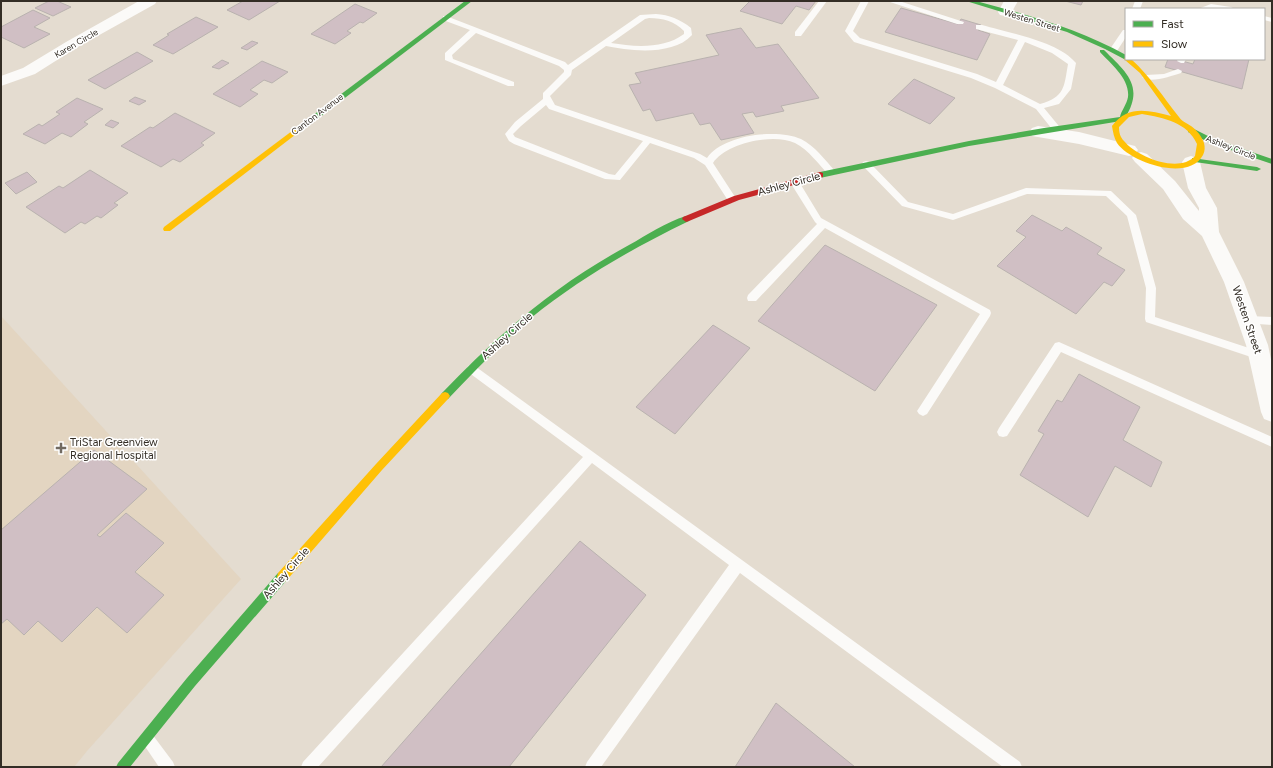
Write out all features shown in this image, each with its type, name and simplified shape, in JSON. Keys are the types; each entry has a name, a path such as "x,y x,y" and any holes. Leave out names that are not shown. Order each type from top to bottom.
{"street":[{"name":"Karen Circle","path":"1,81 29,71 71,45 150,1"},
{"name":"Canton Avenue","path":"167,228 468,1"},
{"name":"Westen Street","path":"969,1 1008,6 1114,50 1125,57"},
{"name":"Westen Street","path":"1093,41 1118,66 1127,79 1132,93 1131,105 1121,118"},
{"name":"Westen Street","path":"1129,60 1146,77 1167,109 1178,121"},
{"name":"Ashley Circle","path":"122,767 145,737 234,632 420,422 514,328 545,303 583,276 641,241 704,211 732,200 832,172 943,147 1038,132 1055,127 1121,118 1132,113 1154,113 1178,121"},
{"path":"1121,118 1115,126 1116,134 1120,142 1135,154"},
{"path":"1178,121 1196,136 1201,149 1200,155 1193,161"},
{"name":"Ashley Circle","path":"1190,130 1212,141 1272,162"},
{"name":"Ashley Circle","path":"1038,132 1079,138 1135,154 1155,163 1181,165 1193,161 1272,171"},
{"name":"Westen Street","path":"1135,154 1169,184 1190,214 1210,232"},
{"name":"Westen Street","path":"1193,161 1197,188 1208,208 1210,232 1234,282 1260,356 1272,412"}],"lane":[{"path":"798,34 824,1"},
{"path":"865,1 849,31 857,40 974,76 998,86 1039,107 1055,127"},
{"path":"891,1 960,22"},
{"path":"1205,8 1211,6 1224,8"},
{"path":"605,44 633,48 664,46 684,40 688,35 688,30 682,24 666,17 654,15 643,17 635,21 605,44 568,69 568,73 546,95 547,100 552,107 697,156 708,163 732,200"},
{"path":"446,18 562,64 568,69"},
{"path":"979,27 1022,40 1067,57 1072,63 1068,87 1056,102 1039,107"},
{"path":"476,30 448,55 450,60 511,84"},
{"path":"1114,50 1125,34"},
{"path":"998,86 1022,40"},
{"path":"1146,77 1165,76 1178,71"},
{"path":"547,100 518,124 509,134 512,139 608,177 617,178 622,174 649,139"},
{"path":"708,163 716,152 735,143 767,136 797,141 807,147 832,172"},
{"path":"866,164 905,204 953,217 1026,191 1108,193 1131,216 1151,288 1150,319 1260,356"},
{"path":"795,182 818,220 986,313 923,411"},
{"path":"752,298 824,223"},
{"path":"1248,320 1272,321"},
{"path":"1004,432 1059,346 1272,442"},
{"path":"472,369 1015,767"},
{"path":"308,767 591,456"},
{"path":"592,767 738,564"},
{"path":"145,737 168,767"}],"shaded area":[{"name":"TriStar Greenview Regional Hospital","path":"1,316 241,579 74,767 1,767"}],"building":[{"path":"49,1 57,1 71,7 53,16 35,8"},
{"path":"243,1 280,1 249,20 227,10"},
{"path":"750,1 816,1 809,10 796,6 782,24 740,11"},
{"path":"1065,1 1083,1 1081,5"},
{"path":"355,4 377,13 363,23 360,22 347,31 351,33 335,44 311,34"},
{"path":"901,8 958,24 961,19 981,25 978,30 990,34 977,60 885,32"},
{"path":"33,10 50,18 34,27 50,34 24,48 1,37 1,27"},
{"path":"196,17 218,27 173,54 153,45 169,35 167,34"},
{"path":"741,28 756,48 778,44 819,98 781,106 784,111 756,117 753,112 742,114 754,133 721,140 710,123 700,125 693,113 656,121 650,109 643,111 629,85 641,83 635,73 719,55 706,35"},
{"path":"252,41 258,43 247,50 241,48"},
{"path":"137,52 153,61 105,89 88,80"},
{"path":"222,60 229,63 219,69 212,67"},
{"path":"1168,60 1179,60 1193,64 1195,60 1249,60 1242,89 1165,67"},
{"path":"262,61 288,72 272,83 264,80 250,90 258,94 240,107 213,94"},
{"path":"914,79 955,98 930,124 888,104"},
{"path":"135,97 146,101 139,105 129,101"},
{"path":"77,98 103,109 84,122 88,124 71,137 62,133 45,144 23,134 39,124 42,126 60,114 56,112"},
{"path":"175,113 215,133 201,143 204,145 180,162 173,159 161,167 121,146 150,127 153,128"},
{"path":"111,120 119,123 113,128 105,125"},
{"path":"90,170 128,193 114,203 118,205 101,218 97,216 85,224 81,222 65,233 26,207 59,186 63,188"},
{"path":"27,172 37,182 16,194 5,183"},
{"path":"1032,215 1062,231 1066,227 1102,248 1097,254 1125,270 1112,286 1104,282 1076,314 997,266 1026,237 1016,231"},
{"path":"825,245 937,305 875,391 758,321"},
{"path":"713,325 750,348 675,434 636,407"},
{"path":"1079,374 1140,407 1123,440 1162,462 1151,487 1115,466 1088,517 1020,475 1044,434 1038,431 1057,400 1062,402"},
{"path":"94,450 147,489 97,535 100,537 126,513 164,543 135,572 164,595 127,633 97,607 62,642 38,621 24,635 7,619 1,624 1,530"},
{"path":"580,541 646,595 509,767 381,767"},
{"path":"776,703 855,767 735,767"}],"traffic: fast":[{"path":"314,118 469,1"},
{"path":"969,1 1050,24 1089,39 1125,57"},
{"path":"1102,51 1123,73 1131,88 1129,106 1123,116"},
{"path":"820,175 969,144 1044,130 1119,119"},
{"path":"1190,130 1212,141 1272,162"},
{"path":"1195,160 1257,169"},
{"path":"445,396 499,341 548,300 570,284 615,256 686,219"},
{"path":"122,767 191,682 282,577"}],"traffic: slow":[{"path":"1128,60 1142,72 1178,121"},
{"path":"1142,112 1177,120 1192,130 1201,144 1201,151 1196,159 1186,165 1166,165 1145,159 1127,149 1121,143 1116,133 1115,126 1127,115 1142,112"},
{"path":"167,229 314,118"},
{"path":"282,577 379,467 445,396"}],"traffic: jam":[{"path":"686,219 737,198 820,175"}],"place":[{"name":"TriStar Greenview Regional Hospital","path":"61,448"}]}
